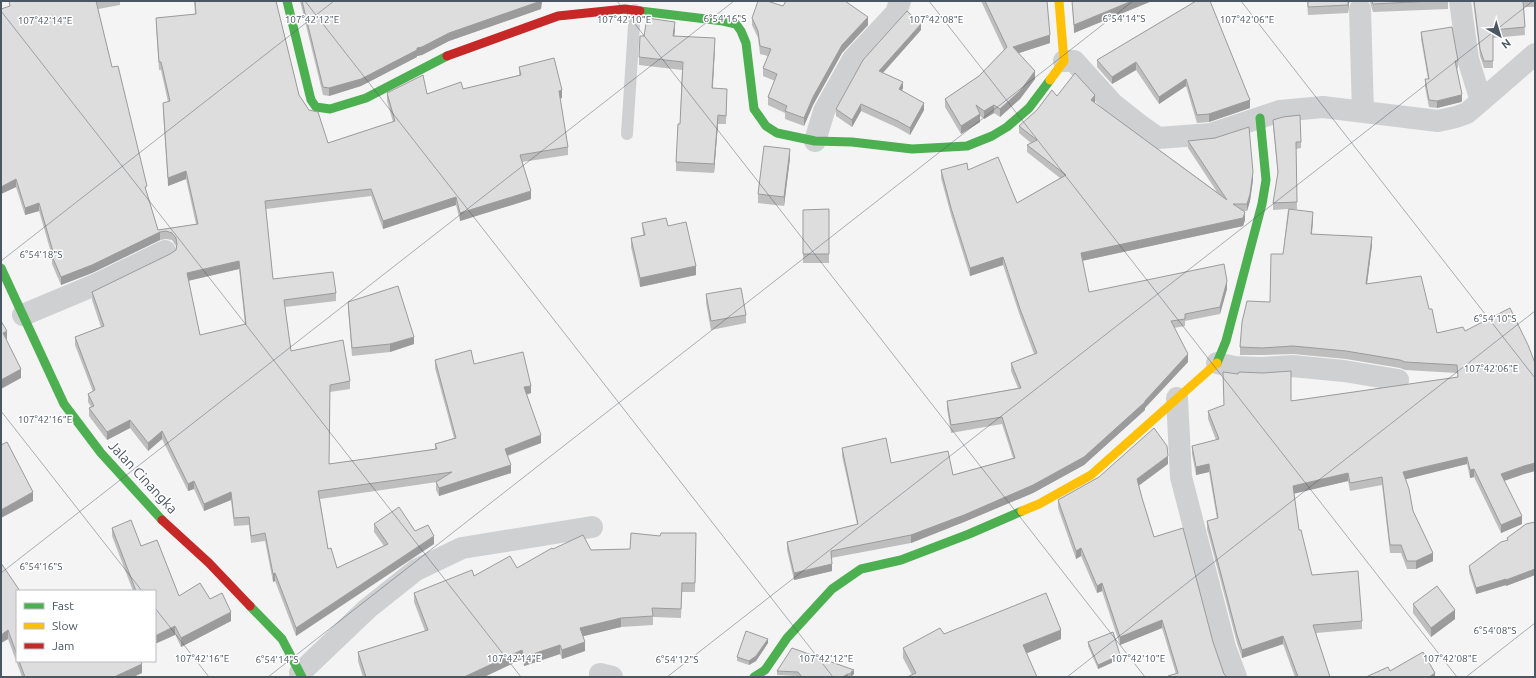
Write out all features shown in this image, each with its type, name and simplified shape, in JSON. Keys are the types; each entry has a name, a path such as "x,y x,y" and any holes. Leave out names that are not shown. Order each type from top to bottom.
{"street":[{"path":"287,1 311,100 316,107 330,109 366,98 453,52 558,16 629,7 723,20 736,24 746,43 754,109 766,126 777,133 815,141 852,142 912,149 967,146 992,136 1007,127 1029,108 1064,61 1059,1"},
{"path":"815,141 824,111 853,60 896,13 900,1"},
{"path":"1460,1 1468,59 1481,101"},
{"path":"1360,9 1363,112"},
{"path":"1064,61 1074,61 1112,103 1158,138 1211,134 1280,112 1324,107 1438,121 1456,117 1467,113 1535,54"},
{"path":"754,677 765,670 787,638 832,588 861,569 901,560 969,534 1039,504 1091,475 1217,362 1226,341 1233,317 1262,204 1266,180 1260,118"},
{"path":"23,315 97,284 166,251"},
{"name":"Jalan Cinangka","path":"2,273 64,404 101,453 159,517 209,563 282,639 301,675"},
{"path":"1217,362 1248,368 1292,366 1344,371 1398,380"},
{"path":"1177,398 1181,477 1225,647 1236,677"},
{"path":"301,675 367,609 416,570 462,548 592,527"}],"lane":[{"path":"628,134 629,7"}],"building":[{"path":"9,1 96,1 112,67 118,66 147,186 145,187 158,230 198,224 186,171 168,178 163,103 170,101 161,62 159,62 156,18 196,14 195,1 276,1 299,95 309,110 318,112 328,143 395,121 387,93 423,75 427,94 461,82 463,89 521,75 519,67 554,58 562,90 559,91 568,147 520,155 531,191 460,213 456,197 383,221 371,189 265,201 273,279 333,272 336,293 284,300 291,351 343,340 350,381 330,385 329,464 437,449 435,444 456,438 435,360 471,350 474,364 523,352 531,386 524,387 541,435 505,449 511,465 439,488 436,482 452,472 318,491 328,549 331,548 337,568 388,544 374,524 399,507 415,531 428,525 434,536 296,628 275,573 273,574 265,533 251,536 249,517 234,518 231,492 204,504 194,481 188,484 162,431 148,443 130,420 107,432 89,408 94,406 88,394 95,390 75,337 104,326 92,292 170,254 176,250 176,238 172,233 166,231 160,232 92,265 61,277 52,256 54,255 39,203 25,208 16,179 1,187 1,9 10,6","holes":["239,261 246,324 200,335 187,273"]},
{"path":"302,1 541,1 449,33 422,47 417,48 417,50 361,79 329,88 323,87"},
{"path":"758,1 767,1 783,6 786,1 845,1 868,17 842,45 813,97 804,118 785,111 787,106 768,97 777,74 763,68 771,49 760,46 758,31 752,18"},
{"path":"985,1 1047,1 1050,35 1013,47 1035,71 1020,91 1000,109 994,105 984,111 976,105 980,114 961,126 945,99 979,76 1007,47"},
{"path":"1072,1 1132,1 1074,25"},
{"path":"1196,1 1210,1 1250,100 1209,114 1197,115 1186,79 1159,97 1136,62 1112,77 1097,60"},
{"path":"1308,1 1348,1 1348,5 1308,7"},
{"path":"1372,1 1432,1 1373,4"},
{"path":"1474,1 1523,1 1525,27 1493,30 1493,61 1484,61 1480,49"},
{"path":"907,11 921,24 879,71 903,82 899,89 924,103 910,128 861,104 852,120 836,109 863,60"},
{"path":"647,18 675,22 673,36 715,38 712,88 727,89 726,116 718,115 714,164 676,162 678,124 680,124 683,62 639,57 640,36 644,36"},
{"path":"1452,27 1458,61 1455,61 1462,94 1437,101 1429,100 1425,79 1429,79 1421,32"},
{"path":"1075,73 1095,95 1091,100 1227,200 1188,141 1215,138 1249,127 1253,172 1250,194 1247,204 1233,204 1245,212 1243,218 1081,253 1089,292 1224,264 1227,281 1220,307 1185,314 1185,319 1171,321 1188,354 1145,402 1084,457 1033,485 964,515 911,535 831,551 832,564 794,573 787,542 858,524 842,448 886,438 891,463 948,451 953,475 1015,458 1002,417 951,425 947,401 1021,388 1011,363 1037,353 1020,309 1003,257 970,268 941,170 967,163 968,170 998,157 1017,203 1066,175 1027,145 1037,140 1019,126 1037,110 1052,90 1057,96"},
{"path":"1300,115 1301,142 1296,142 1297,202 1273,203 1278,172 1273,120"},
{"path":"764,146 790,149 784,197 758,194"},
{"path":"829,209 829,254 803,254 803,210"},
{"path":"1289,209 1313,212 1311,234 1372,237 1366,284 1421,276 1429,309 1432,309 1437,333 1463,327 1465,331 1510,308 1535,363 1535,463 1501,474 1522,516 1501,525 1474,469 1470,470 1467,457 1403,472 1409,489 1413,511 1433,553 1416,561 1407,561 1401,545 1390,545 1382,477 1350,483 1348,473 1293,486 1299,530 1301,530 1312,575 1358,571 1362,621 1313,625 1330,677 1298,677 1283,636 1242,650 1207,521 1218,518 1209,464 1196,467 1192,446 1219,439 1208,411 1224,405 1223,372 1238,374 1239,372 1263,373 1291,371 1291,401 1458,377 1457,365 1405,362 1346,351 1293,346 1262,348 1240,347 1242,322 1247,301 1270,302 1271,254 1283,254"},
{"path":"666,218 668,226 686,222 696,266 640,278 631,238 645,235 642,223"},
{"path":"398,286 414,337 390,344 352,348 348,302"},
{"path":"741,288 746,315 711,321 706,294"},
{"path":"1,321 7,331 3,333 21,369 1,380"},
{"path":"1154,428 1167,446 1168,456 1137,479 1142,498 1154,537 1183,528 1213,642 1224,674 1227,677 1169,677 1168,676 1178,673 1162,620 1120,637 1102,583 1097,586 1081,548 1076,551 1058,500 1099,477"},
{"path":"7,442 33,492 1,510 1,445"},
{"path":"131,520 141,546 157,540 179,596 200,583 210,599 222,593 231,612 181,638 175,626 156,636 156,590 136,590 112,528"},
{"path":"1535,522 1535,569 1506,580 1476,588 1469,566 1501,542 1508,540 1507,538 1526,524"},
{"path":"631,533 660,536 661,533 696,533 695,583 682,583 681,609 652,608 653,616 621,618 580,628 585,642 562,650 560,645 524,657 522,650 464,677 366,677 358,652 428,630 414,593 472,570 474,576 510,556 517,568 552,548 553,549 583,535 591,550 630,549"},
{"path":"1,563 19,590 16,590 16,652 8,630 1,635"},
{"path":"1437,586 1455,610 1431,628 1413,604"},
{"path":"1046,593 1061,630 1023,645 1037,677 907,677 916,673 903,648 940,628 944,634"},
{"path":"746,631 768,639 756,656 749,661 737,657"},
{"path":"1113,632 1120,655 1098,665 1088,642"},
{"path":"792,648 854,670 851,674 842,677 802,677 798,672 777,671"},
{"path":"1423,652 1435,673 1429,677 1366,677 1388,667 1390,671"},
{"path":"19,662 141,662 142,664 114,677 25,677"}],"traffic: fast":[{"path":"287,1 311,100 316,107 330,109 366,98 447,56"},
{"path":"640,11 723,21 736,24 746,43 754,109 766,126 777,133 815,141 852,142 912,149 967,146 992,136 1007,127 1029,108 1050,80"},
{"path":"1217,363 1226,341 1262,204 1266,180 1260,118"},
{"path":"1,268 64,404 101,453 162,520"},
{"path":"754,677 765,670 787,638 832,589 861,569 901,560 969,534 1022,511"},
{"path":"250,606 282,639 302,677"}],"traffic: slow":[{"path":"1050,80 1064,61 1059,1"},
{"path":"1022,511 1039,504 1091,475 1217,363"}],"traffic: jam":[{"path":"447,56 558,16 625,9 640,11"},
{"path":"162,520 209,563 250,606"}]}
